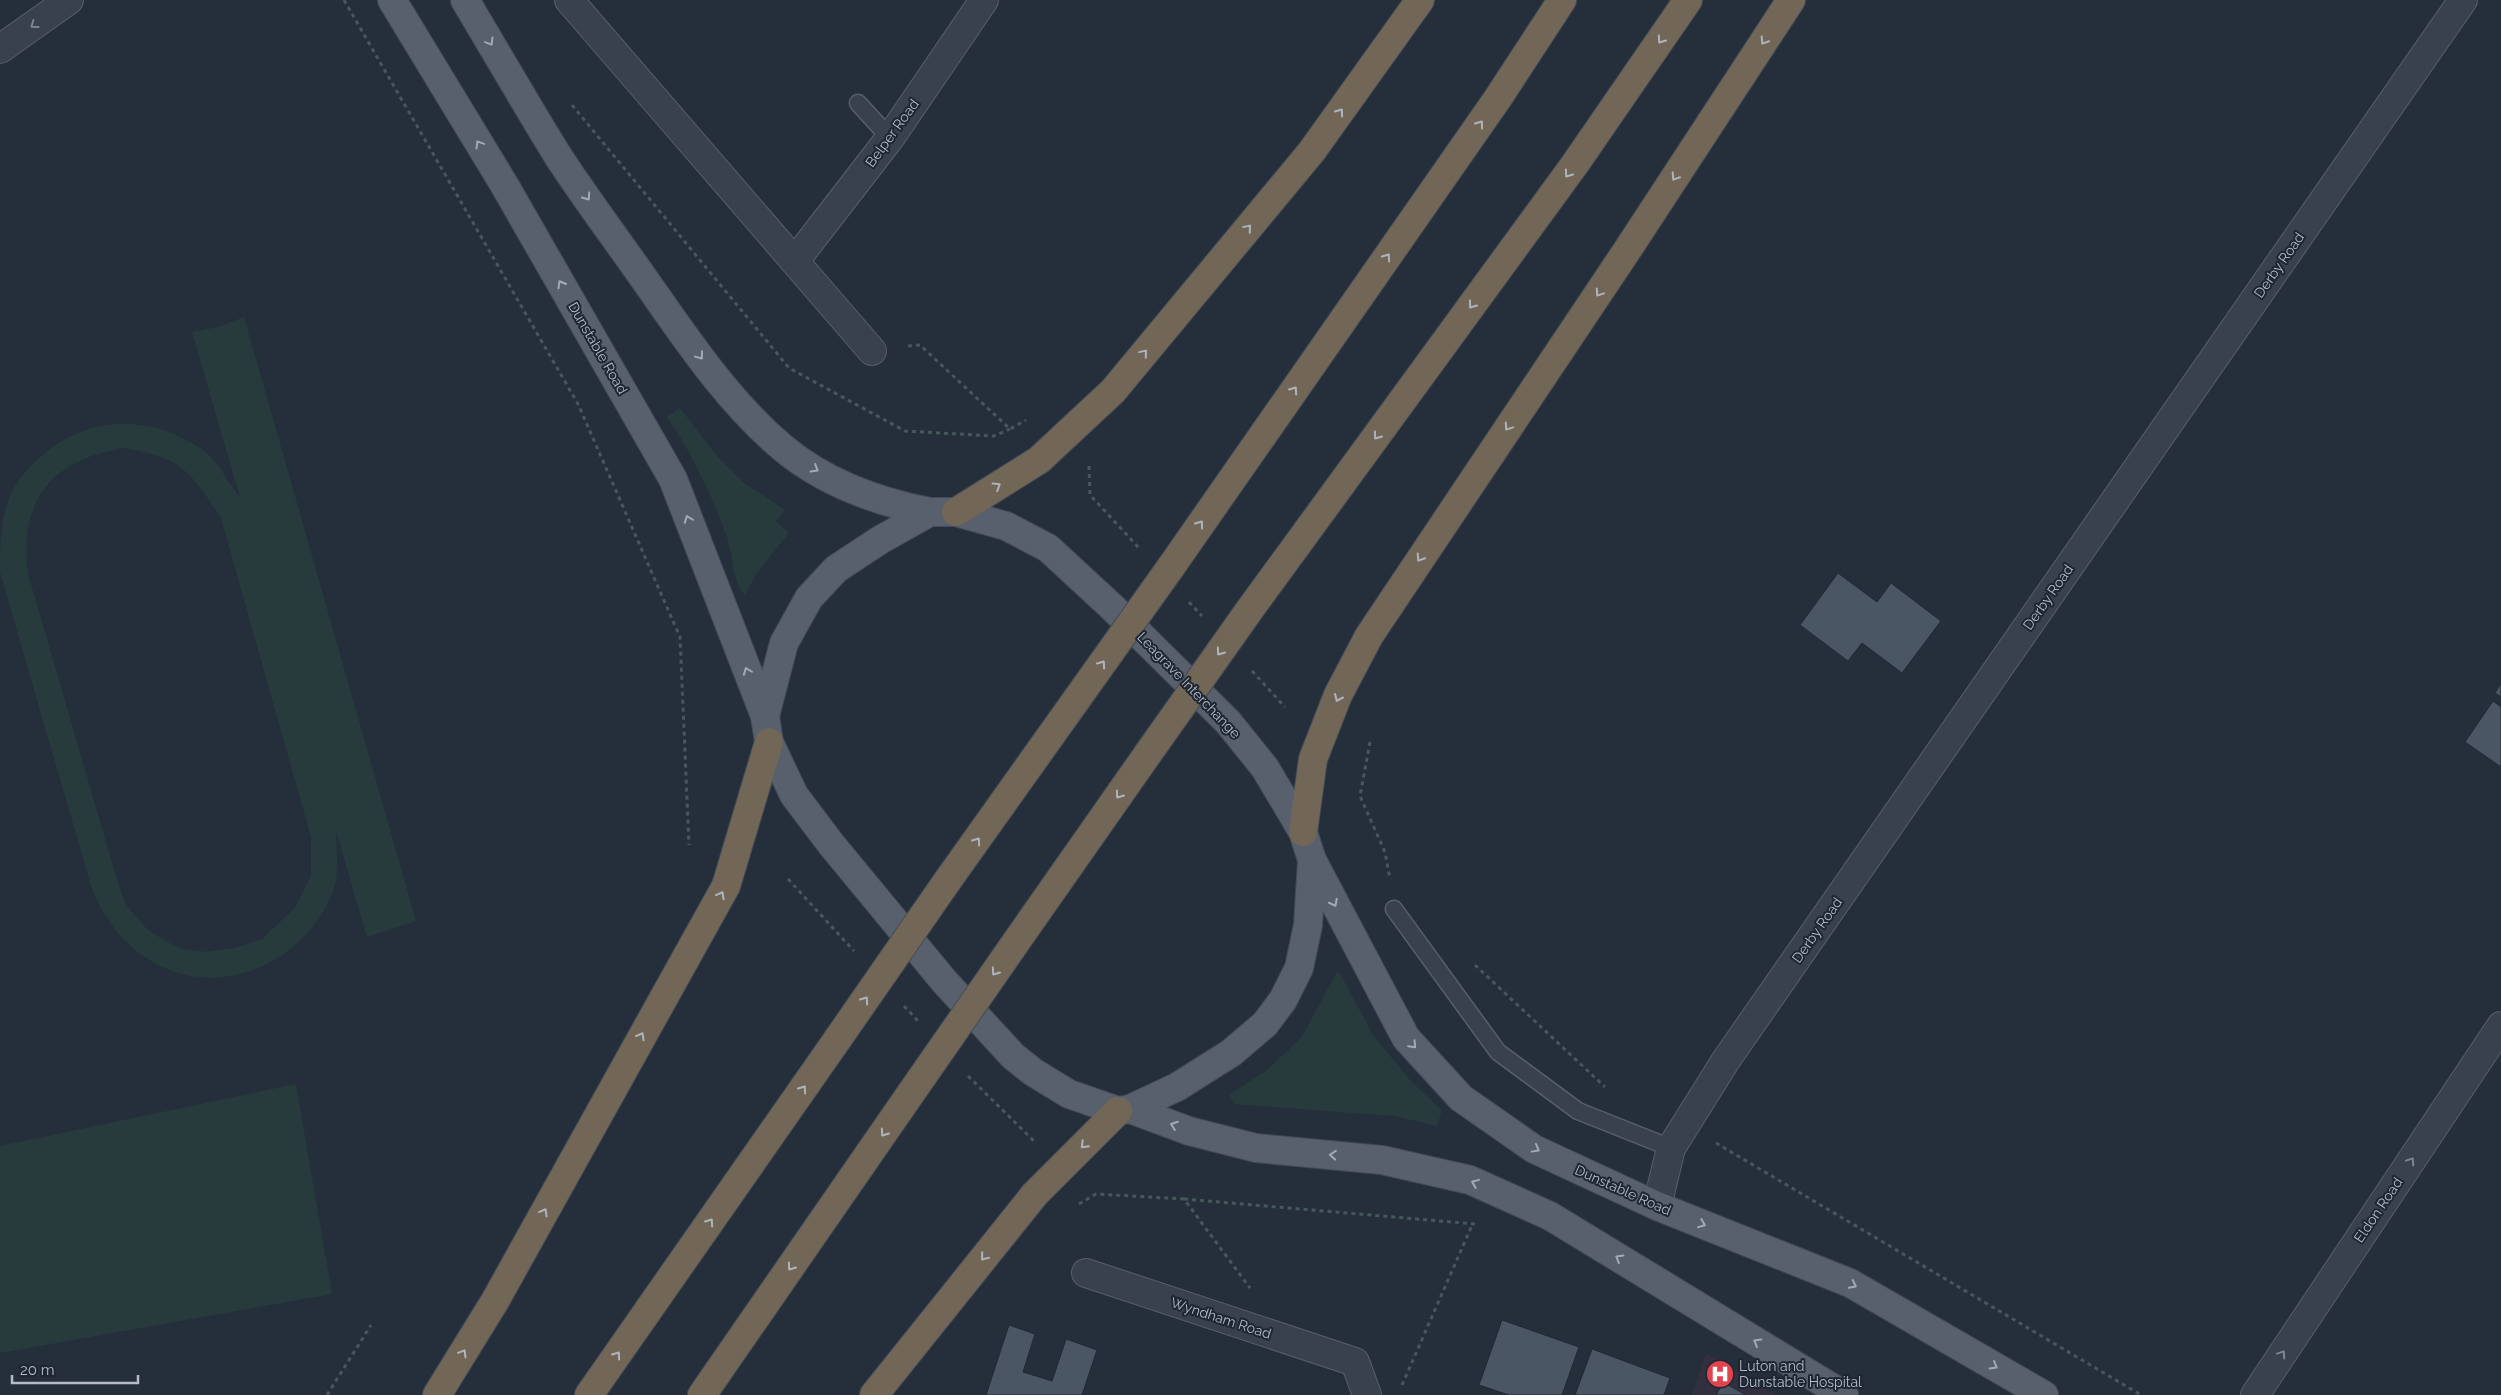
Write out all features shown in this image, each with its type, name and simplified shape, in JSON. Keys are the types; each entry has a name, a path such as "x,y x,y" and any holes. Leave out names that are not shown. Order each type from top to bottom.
{"highway":[{"path":"943,512 1039,460 1113,391 1312,151 1420,0"},
{"path":"589,1395 1492,106 1562,0"},
{"path":"702,1395 1023,932 1248,612 1576,164 1688,0"},
{"path":"1303,832 1313,758 1338,695 1369,636 1626,252 1791,0"},
{"path":"438,1395 495,1301 726,886 767,729"},
{"path":"874,1395 1035,1194 1124,1110"}],"main road":[{"name":"Dunstable Road","path":"392,0 505,186 673,479 767,729"},
{"path":"465,0 559,157 670,317 730,394 783,448 813,469 850,488 889,504 943,512"},
{"path":"943,512 880,540 836,569 809,598 784,643 767,729 794,795 831,844 944,981 1013,1056 1033,1072 1069,1094 1189,1131 1256,1148 1382,1160 1470,1180 1550,1216 1844,1395"},
{"name":"Leagrave Interchange","path":"943,512 1006,526 1048,548 1113,608 1228,722 1265,768 1303,832 1312,860 1308,925 1299,968 1283,1000 1264,1024 1231,1053 1177,1087 1124,1110"},
{"name":"Dunstable Road","path":"1312,860 1406,1038 1462,1098 1534,1149 1657,1206 1850,1284 2044,1395"}],"street":[{"path":"0,49 69,0"},
{"name":"Belper Road","path":"795,261 890,138 984,0"},
{"name":"Derby Road","path":"1657,1206 1671,1148 1726,1060 2463,0"},
{"path":"573,1 872,351"},
{"name":"Eldon Road","path":"2255,1395 2501,1026"},
{"name":"Wyndham Road","path":"1086,1273 1355,1362 1367,1395"}],"lane":[{"path":"858,103 890,138"},
{"path":"1394,909 1497,1051 1578,1111 1671,1148"}],"path":[{"path":"344,0 578,404 680,637 689,845"},
{"path":"569,101 789,368 906,431 994,436 1027,419"},
{"path":"872,351 920,344 1010,429"},
{"path":"1370,742 1360,796 1385,852 1394,909"},
{"path":"1472,962 1610,1092"},
{"path":"1686,1125 2141,1395"},
{"path":"1072,1209 1096,1194 1184,1199 1473,1223 1402,1386"},
{"path":"1184,1199 1254,1293"},
{"path":"326,1395 371,1325"}],"shaded area":[{"name":"Luton and Dunstable Hospital","path":"1706,1353 1776,1395 1692,1395"}],"green space":[{"path":"244,317 416,921 367,937 336,831 337,867 334,888 321,915 303,938 281,956 256,969 228,976 200,977 172,971 145,957 127,943 107,918 92,889 0,572 0,552 1,532 7,503 21,477 40,457 63,441 101,426 141,425 181,437 200,448 212,458 240,497 192,332 218,327","holes":["123,448 159,456 182,469 201,488 221,518 311,837 311,876 295,908 262,939 239,947 207,952 183,949 165,941 147,929 126,905 117,880 28,574 27,548 29,525 35,505 45,488 58,474 76,463 98,454"]},
{"path":"680,408 717,456 744,483 785,510 776,521 789,533 756,574 745,595 733,568 727,537 715,506 693,460 667,417"},
{"path":"1337,972 1341,975 1373,1035 1410,1080 1442,1110 1437,1126 1395,1116 1234,1104 1229,1096 1233,1092 1267,1070 1301,1038"},
{"path":"296,1084 332,1294 0,1353 0,1146"}],"building":[{"path":"1838,573 1877,602 1891,583 1941,621 1902,673 1862,643 1848,661 1800,625"},
{"path":"2501,683 2501,697 2495,693"},
{"path":"2493,701 2501,707 2501,767 2465,742"},
{"path":"1502,1320 1579,1347 1562,1395 1509,1395 1479,1385"},
{"path":"1009,1325 1035,1334 1023,1372 1052,1381 1066,1339 1097,1350 1082,1395 986,1395"},
{"path":"1592,1349 1670,1378 1664,1395 1575,1395"},
{"path":"1723,1382 1746,1395 1716,1395"}],"place":[{"name":"Luton and Dunstable Hospital","path":"1720,1374"}]}
